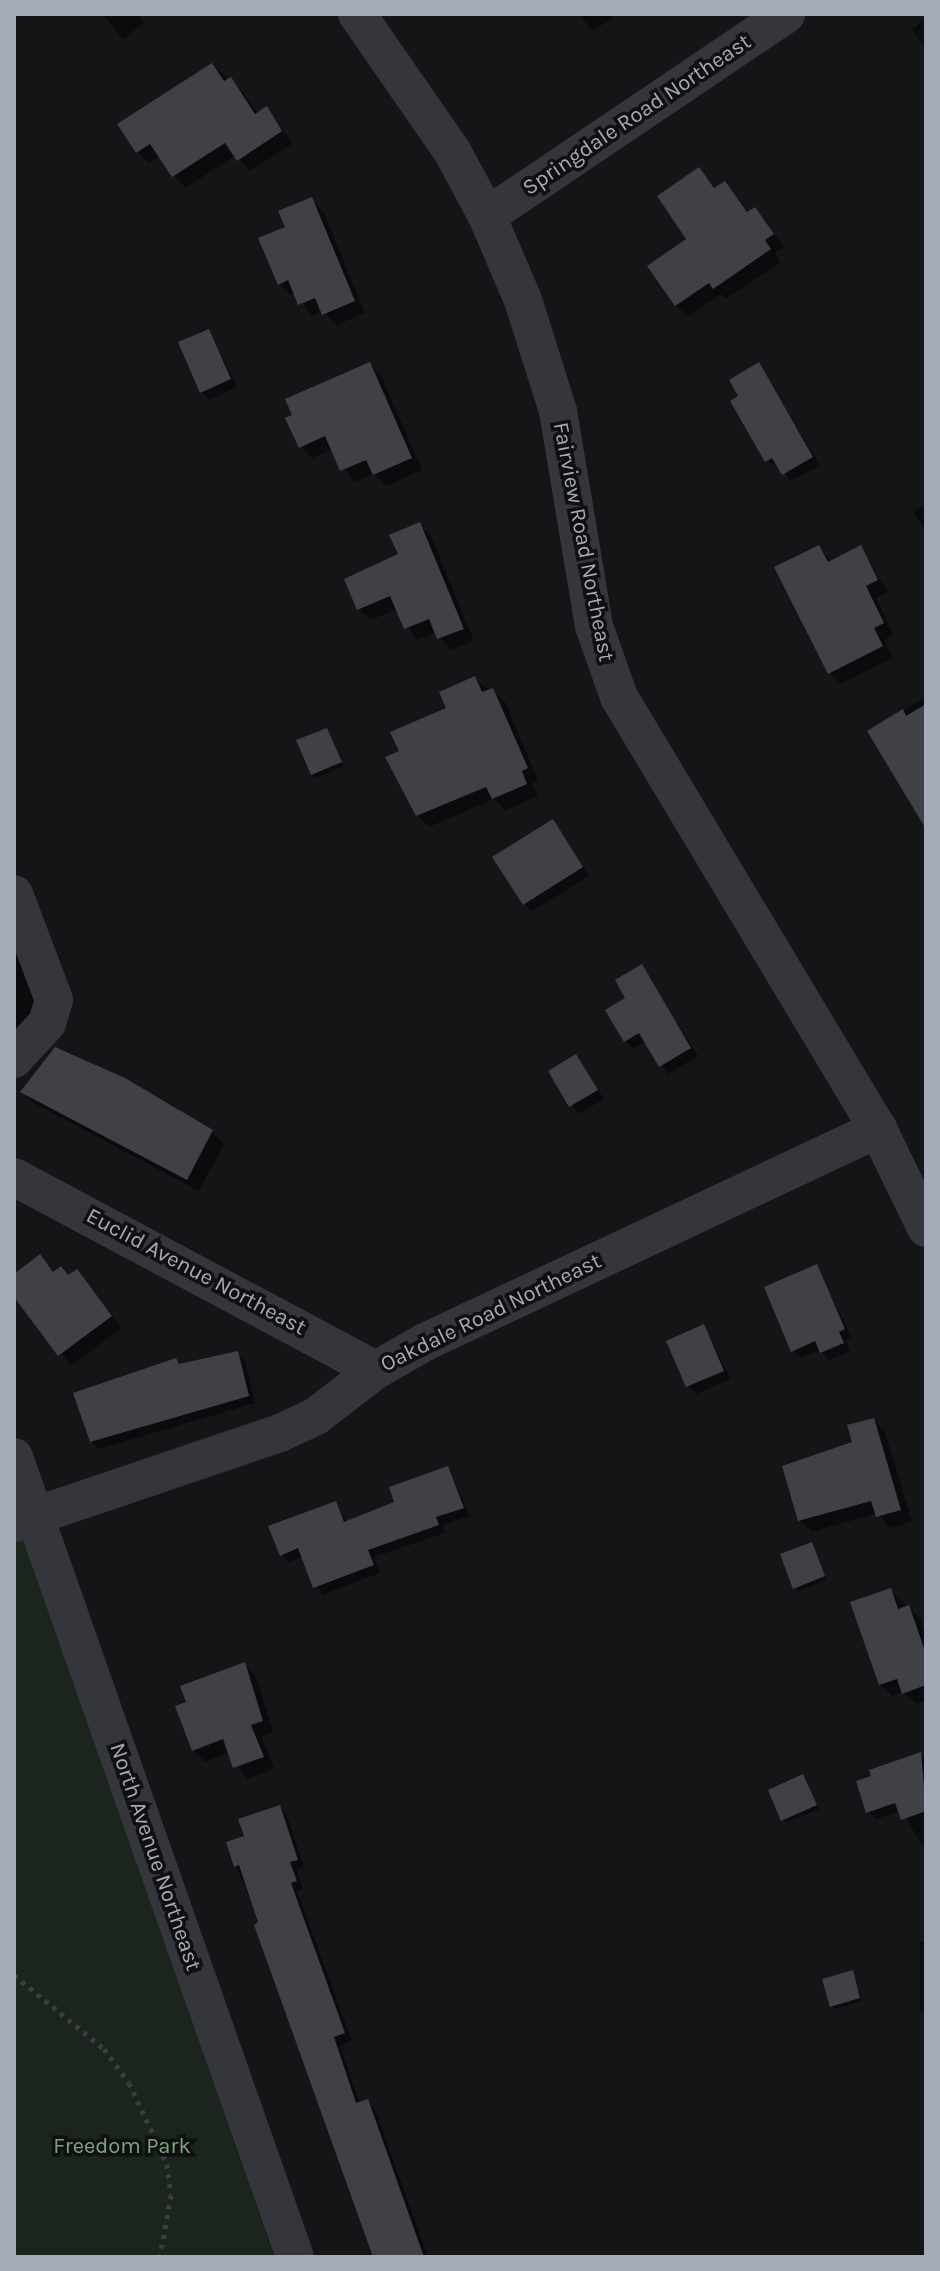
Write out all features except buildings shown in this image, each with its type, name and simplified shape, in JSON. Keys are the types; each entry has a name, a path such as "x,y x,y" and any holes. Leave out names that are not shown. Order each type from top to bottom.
{"street":[{"name":"Fairview Road Northeast","path":"357,14 422,103 487,216 523,300 558,411 604,665 662,777 921,1203"},
{"name":"Springdale Road Northeast","path":"487,216 786,14"},
{"path":"14,894 54,1000 47,1023 14,1059"},
{"name":"Oakdale Road Northeast","path":"24,1519 280,1433 316,1416 376,1370 878,1129"},
{"name":"Euclid Avenue Northeast","path":"14,1177 376,1370"},
{"name":"North Avenue Northeast","path":"14,1457 24,1519 295,2257"}],"path":[{"path":"14,1975 104,2049 129,2083 167,2164 171,2195 160,2257"}],"green space":[{"name":"Freedom Park","path":"14,1507 274,2257 14,2257"}]}
